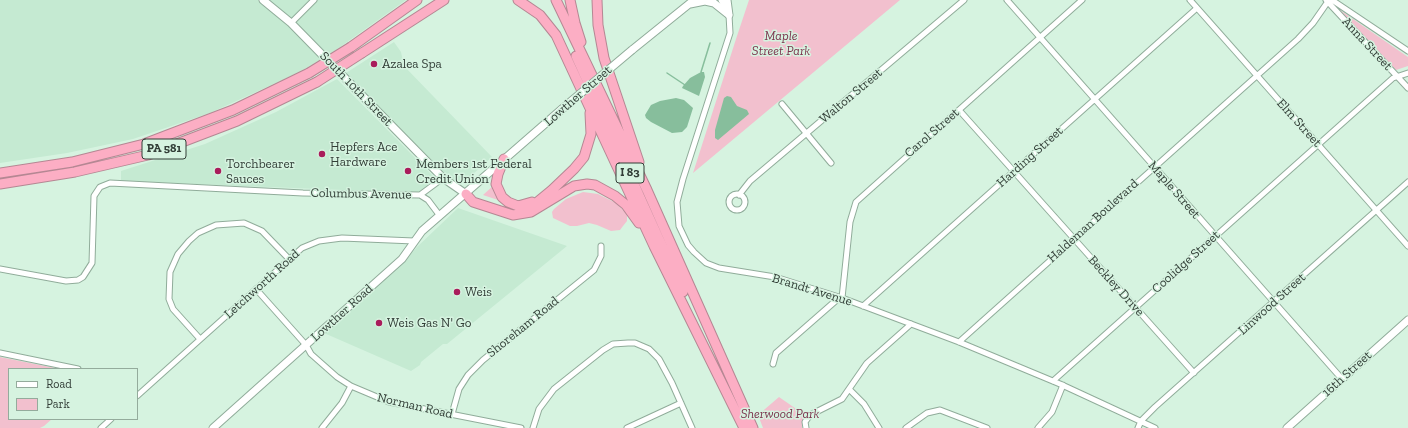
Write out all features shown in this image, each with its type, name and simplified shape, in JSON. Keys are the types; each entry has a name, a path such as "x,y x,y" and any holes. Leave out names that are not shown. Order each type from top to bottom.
{"highway":[{"name":"PA 581","path":"0,173 72,162 144,144 233,110 309,73 351,47 417,0"},
{"name":"PA 581","path":"0,184 75,172 148,155 237,121 317,82 370,48 433,0"},
{"path":"370,48 444,0"},
{"path":"518,0 540,16 556,36 654,246 744,428"},
{"name":"I 83","path":"550,0 744,428"},
{"path":"556,0 583,58 590,68"},
{"name":"I 83","path":"570,0 575,23 590,61 590,68 647,190 753,428"},
{"path":"597,0 598,25 604,58 622,109 647,190"},
{"path":"466,194 512,210 528,208 539,200 574,169 587,150 591,124 584,94"},
{"path":"504,160 498,174 496,184 502,197 508,202 518,206 539,200"},
{"path":"466,194 469,199 476,204 504,213 518,215 531,212 574,186 587,184 595,185 606,190 626,205 654,246"}],"main road":[{"name":"South 10th Street","path":"263,0 291,23 443,178 466,194"},
{"path":"727,0 729,15"},
{"path":"692,2 705,1 714,3 729,15"},
{"name":"Lowther Street","path":"466,194 562,109 692,2"},
{"name":"Lowther Road","path":"213,428 402,259 422,231 466,194"},
{"name":"16th Street","path":"1287,428 1408,320"}],"street":[{"path":"291,23 314,0"},
{"name":"Brandt Avenue","path":"721,0 729,15 730,33 678,196 677,217 682,235 694,252 712,266 740,273 775,277 841,298 959,342 1053,381 1155,428"},
{"name":"Walton Street","path":"739,195 750,181 964,0"},
{"name":"Maple Street","path":"1007,0 1342,379"},
{"name":"Carol Street","path":"841,298 850,222 856,202 1082,0"},
{"name":"Elm Street","path":"1190,0 1408,246"},
{"name":"Anna Street","path":"1328,0 1408,51"},
{"name":"Anna Street","path":"1328,0 1408,88"},
{"name":"Haldeman Boulevard","path":"959,342 1073,238 1305,32 1328,0"},
{"name":"Harding Street","path":"863,306 1197,8"},
{"path":"1397,76 1408,73"},
{"name":"Coolidge Street","path":"1053,381 1397,76"},
{"path":"782,104 831,163"},
{"name":"Beckley Drive","path":"959,110 1194,373"},
{"name":"Columbus Avenue","path":"420,195 443,178"},
{"name":"Linwood Street","path":"1138,428 1141,421 1408,182"},
{"name":"Columbus Avenue","path":"0,270 66,281 78,280 84,277 92,263 94,196 100,187 110,183 303,193 420,195 428,200 440,216"},
{"path":"200,339 173,309 169,299 170,272 178,254 189,241 198,233 216,225 244,223 265,233 289,259"},
{"name":"Letchworth Road","path":"138,395 289,259 306,246 327,240 342,238 414,241"},
{"name":"Shoreham Road","path":"452,414 460,389 468,375 483,360 594,270 601,256 602,246"},
{"name":"Norman Road","path":"256,289 306,345 315,358 337,377 351,386 389,402 521,428"},
{"path":"773,364 776,353 841,298"},
{"path":"806,428 805,422 810,415 839,401 867,362 911,324"},
{"path":"533,428 538,409 549,394 603,350 620,343 635,344 654,353 666,370 692,428"},
{"path":"0,354 73,368"},
{"path":"322,428 342,403 351,386"},
{"path":"1038,428 1052,412 1063,386"},
{"path":"849,389 864,404 879,428"},
{"path":"627,428 681,403"},
{"path":"906,428 927,413 940,410 987,428"},
{"path":"101,428 110,420"}],"shaded area":[{"path":"0,0 406,0 336,50 300,72 210,113 133,139 67,153 0,163"},
{"path":"394,42 401,52 404,66 492,157 463,183 449,178 346,73"},
{"path":"704,72 705,77 699,96 682,88 690,78"},
{"path":"337,79 436,179 417,193 121,181 121,171 205,144 276,112"},
{"path":"727,96 731,97 737,106 747,110 749,114 718,140 715,138 715,130 724,98"},
{"path":"676,98 684,100 693,108 687,127 682,132 672,133 646,118 645,115 651,105 660,101"},
{"path":"458,208 567,246 447,344 443,344 421,362 420,365 411,371 324,333 403,263 417,247"}],"green space":[{"name":"Maple Street Park","path":"749,0 900,0 693,173 736,39"},
{"path":"1337,8 1408,57 1408,66 1396,70"},
{"path":"494,185 501,201 483,195"},
{"path":"583,192 598,194 616,203 627,214 627,221 620,230 611,231 589,223 570,226 553,218 552,212 554,209 566,199"},
{"path":"0,357 55,368 8,368 8,420 51,420 40,428 0,428"},
{"name":"Sherwood Park","path":"779,397 805,415 802,422 802,428 763,428 758,415"}],"waterway":[{"path":"701,72 710,43"},
{"path":"667,73 685,85"}],"place":[{"name":"Azalea Spa","path":"374,64"},
{"name":"Hepfers Ace Hardware","path":"322,154"},
{"name":"Torchbearer Sauces","path":"218,171"},
{"name":"Members 1st Federal Credit Union","path":"408,171"},
{"name":"Weis","path":"457,292"},
{"name":"Weis Gas N' Go","path":"379,323"}]}
